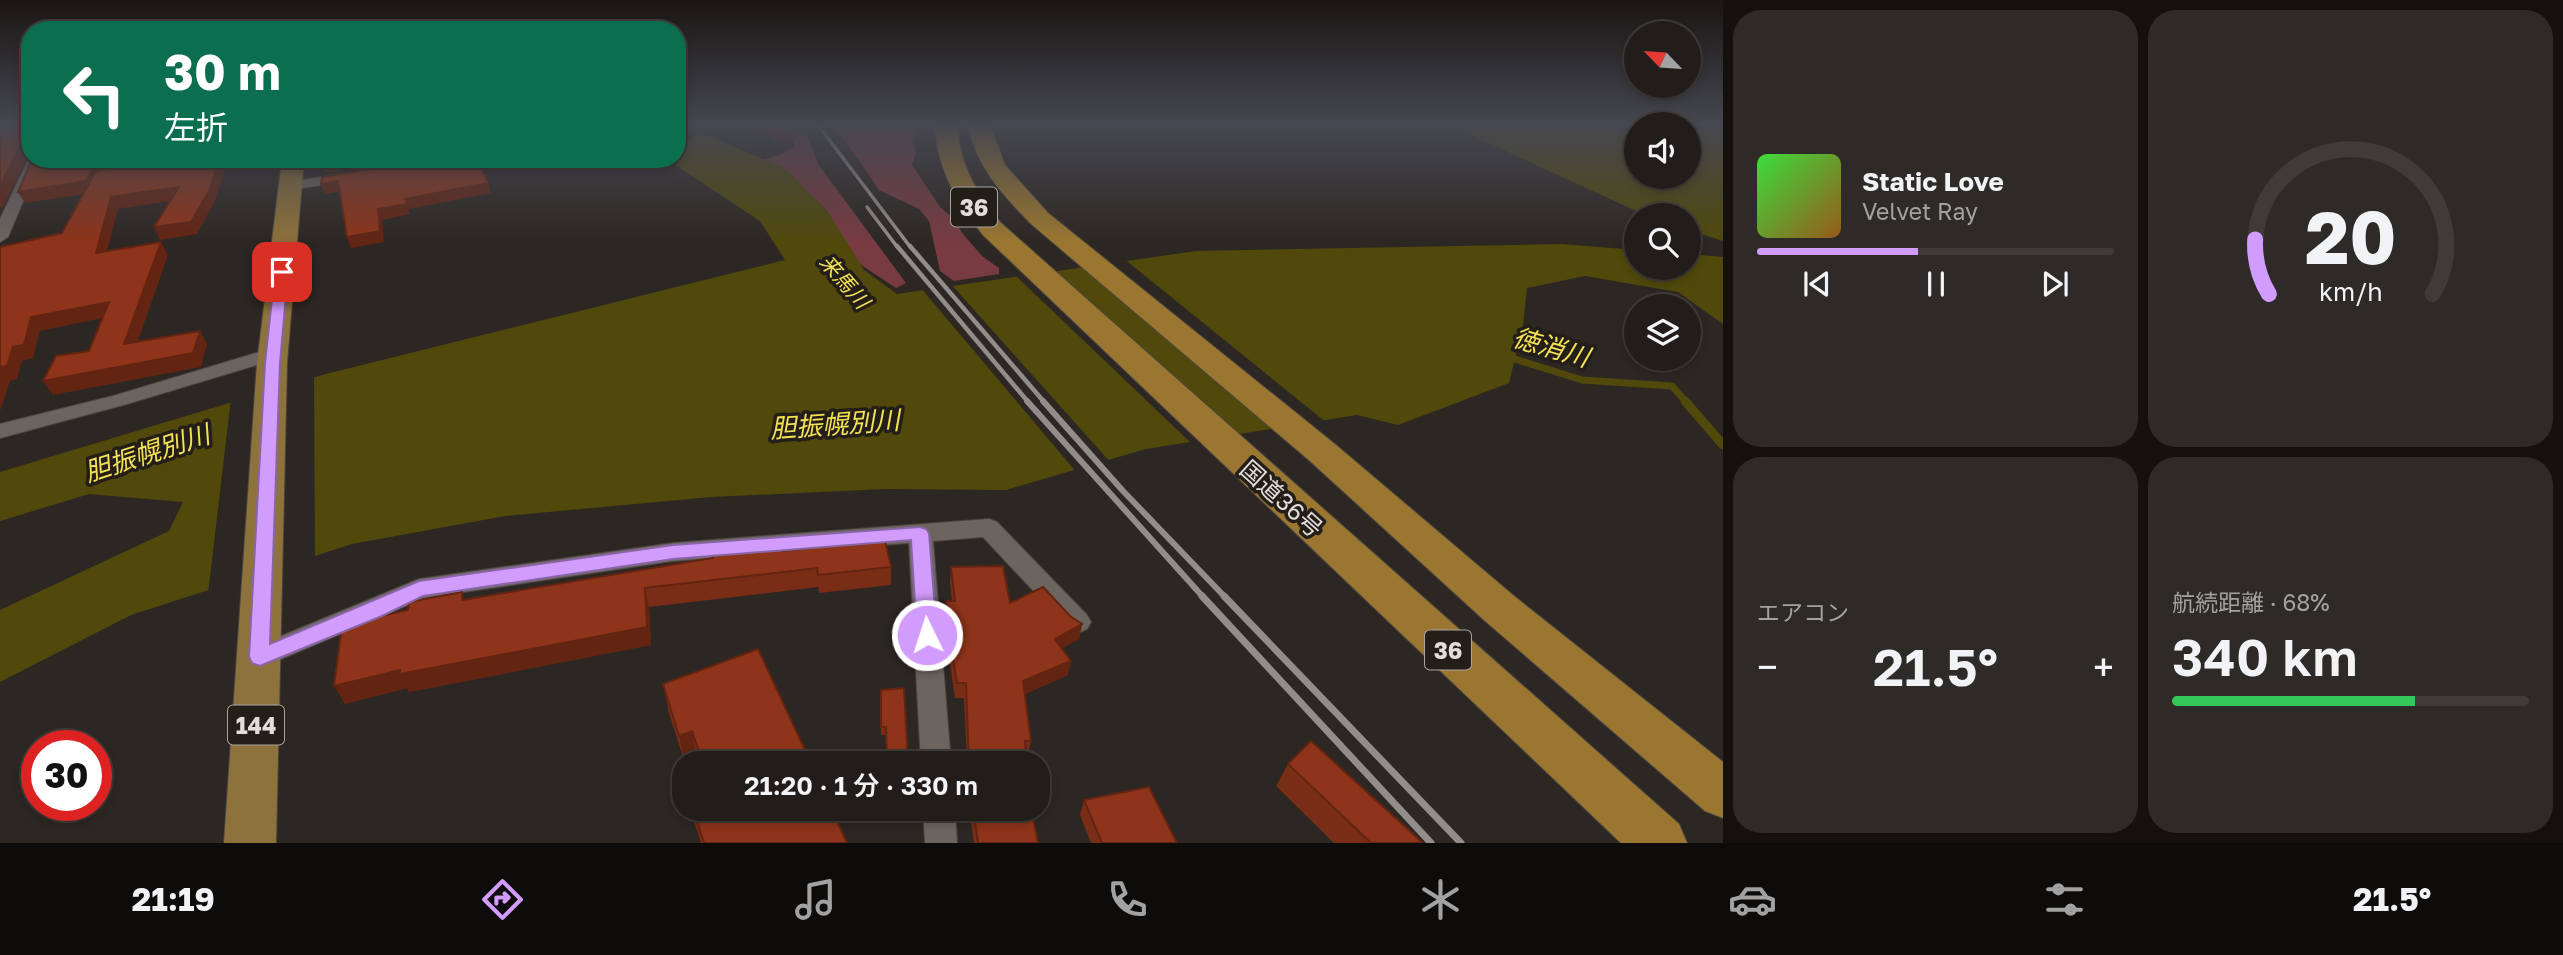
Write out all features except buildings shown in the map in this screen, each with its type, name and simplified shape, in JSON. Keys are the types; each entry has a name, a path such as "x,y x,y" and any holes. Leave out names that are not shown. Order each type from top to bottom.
{"highway":[{"name":"国道36号","path":"951,164 958,184 992,229 1035,271 1660,843"},
{"name":"36","path":"992,164 1039,218 1323,453 1499,608 1723,794"}],"main road":[{"name":"144","path":"250,843 273,358 292,168"}],"street":[{"path":"0,237 30,168"},
{"path":"290,186 369,174"},
{"path":"0,431 273,358"},
{"path":"260,657 419,589 673,552 989,528 1078,622"},
{"path":"920,533 935,751"},
{"path":"940,821 941,843"}],"shaded area":[{"path":"762,164 818,164 906,283 896,288 843,253 830,229 828,212"},
{"path":"861,164 912,164 940,207 953,218 982,256 999,268 999,274 954,281 940,271 929,221 919,209 879,190"}],"water":[{"path":"686,164 775,164 786,169 828,212 864,270 897,294 1196,251 1562,244 1624,249 1624,280 1701,280 1701,255 1723,257 1723,324 1701,308 1701,294 1681,294 1585,276 1527,288 1523,325 1509,383 1398,425 1357,415 1146,449 1006,490 885,489 711,497 505,516 352,544 131,615 0,682 0,610 169,531 183,502 89,494 0,521 0,472 326,374 785,260 760,221 680,168 686,168"},
{"path":"1535,164 1624,164 1624,189 1701,189 1701,164 1723,164 1723,241 1701,234 1701,203 1624,203 1624,205"}],"pier":[{"path":"1123,258 1327,423 1275,432 1080,264"},
{"path":"1036,271 1239,438 1193,445 1015,275"},
{"path":"950,283 1111,463 1077,473 920,287"},
{"path":"314,374 315,560 208,594 231,398"}],"waterway":[{"name":"徳消川","path":"1505,356 1582,380 1672,386 1687,403"},
{"name":"徳消川","path":"1685,401 1723,445"}],"railway":[{"path":"848,164 911,248"},
{"path":"867,207 898,248"},
{"path":"897,246 1029,403"},
{"path":"910,246 1045,403"},
{"path":"1027,401 1204,598"},
{"path":"1043,401 1123,491 1226,598"},
{"path":"1202,596 1431,843"},
{"path":"1224,596 1461,843"}],"route":[{"path":"282,272 272,363 260,657 419,589 673,552 920,533 927,635"}],"water label":[{"name":"来馬川","path":"845,281"},
{"name":"胆振幌別川","path":"835,424"},
{"name":"胆振幌別川","path":"147,453"}]}
